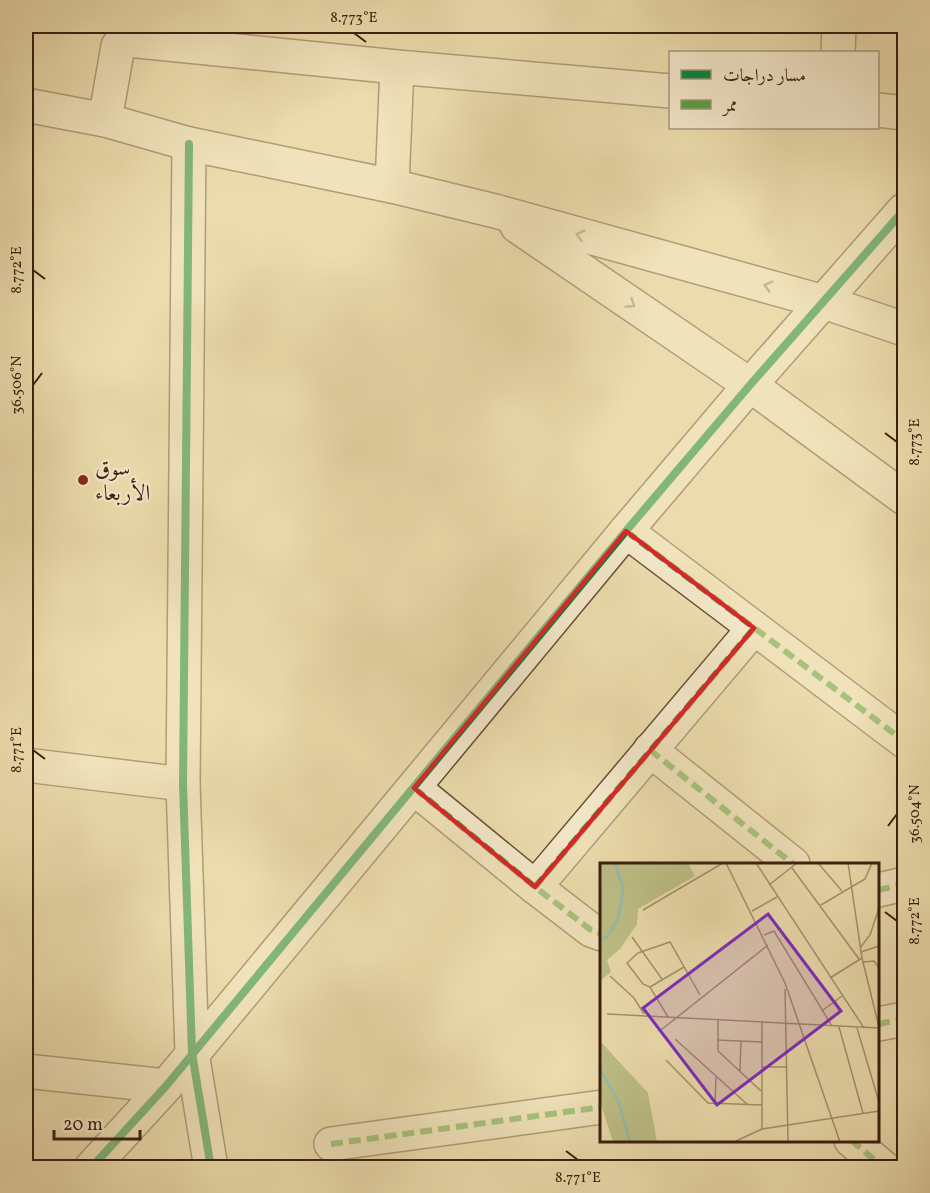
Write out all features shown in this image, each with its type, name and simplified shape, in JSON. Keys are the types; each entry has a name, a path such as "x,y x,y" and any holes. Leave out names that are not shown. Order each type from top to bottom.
{"street":[{"path":"838,51 839,26"},
{"path":"105,120 118,46 122,41 669,91"},
{"path":"392,186 397,67"},
{"path":"26,105 105,120 189,144 392,186 495,212 824,302 904,329"},
{"path":"879,110 904,113"},
{"path":"189,144 183,784 192,1053 211,1167"},
{"path":"91,1167 166,1086 626,531 750,385 904,210"},
{"path":"495,212 750,385 904,498"},
{"path":"626,531 904,741"},
{"path":"535,887 754,628"},
{"path":"650,750 792,863"},
{"path":"26,765 183,784"},
{"path":"414,788 535,887 591,930 600,933"},
{"path":"879,890 904,884"},
{"path":"879,1024 904,1019"},
{"path":"26,1071 166,1086"},
{"path":"331,1144 600,1107"},
{"path":"853,1142 884,1167"}],"highlighted area":[{"path":"626,531 754,628 535,887 414,788"}],"marked path":[{"path":"626,531 904,741"},
{"path":"535,887 754,628"},
{"path":"650,750 792,863"},
{"path":"414,788 535,887 591,930 600,933"},
{"path":"879,890 904,884"},
{"path":"879,1024 904,1019"},
{"path":"331,1144 600,1107"},
{"path":"853,1142 884,1168"}],"cycle path":[{"path":"189,144 183,784 192,1053 211,1168"},
{"path":"91,1168 166,1086 626,531 750,385 904,210"}],"place":[{"name":"سوق الأربعاء","path":"83,480"}]}
